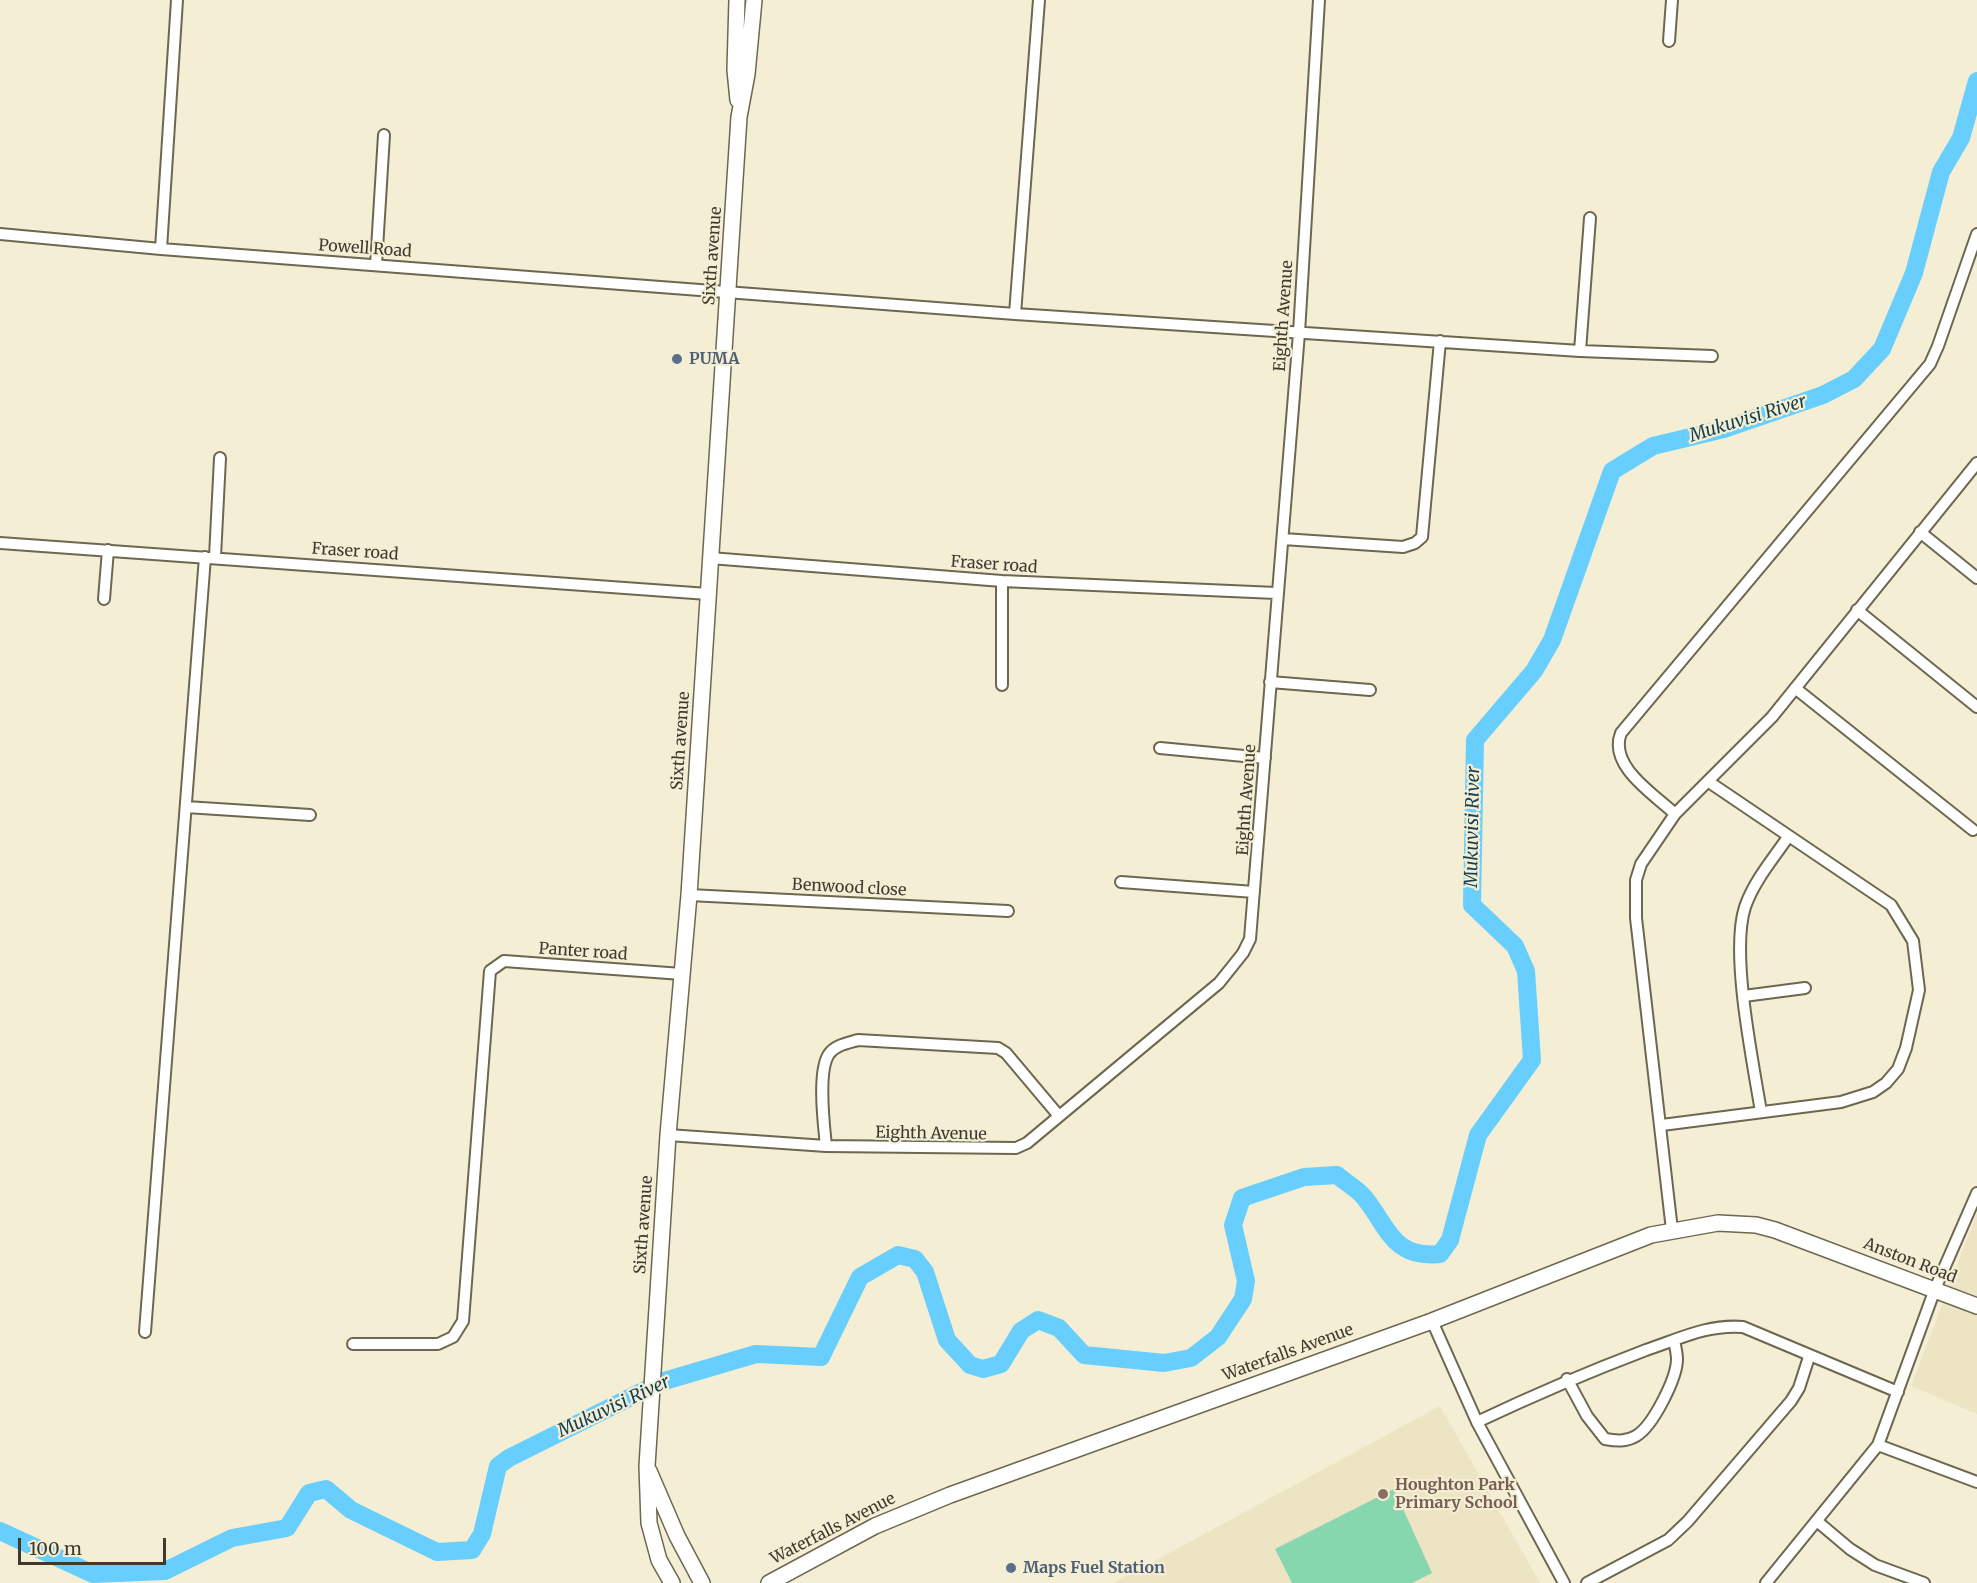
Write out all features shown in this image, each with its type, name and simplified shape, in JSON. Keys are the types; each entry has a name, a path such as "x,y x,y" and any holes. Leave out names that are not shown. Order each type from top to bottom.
{"street":[{"path":"161,249 177,0"},
{"path":"737,0 735,70 739,117"},
{"path":"739,117 747,74 754,0"},
{"path":"1015,314 1039,0"},
{"name":"Eighth Avenue","path":"668,1135 826,1146 1009,1149 1027,1143 1220,983 1243,953 1250,939 1276,593 1283,539 1299,333 1319,0"},
{"path":"1669,41 1672,0"},
{"name":"Sixth avenue","path":"659,1560 647,1508 652,1366 668,1135 689,895 739,117"},
{"path":"376,265 384,135"},
{"path":"1580,351 1590,218"},
{"name":"Powell Road","path":"0,234 161,249 1015,314 1580,351 1712,356"},
{"path":"1675,814 1624,765 1618,750 1621,733 1930,364 1977,234"},
{"path":"1283,539 1403,547 1415,543 1422,537 1440,341"},
{"path":"145,1332 186,807 220,458"},
{"path":"1672,1230 1662,1125 1634,899 1641,864 1675,814 1752,739 1977,463"},
{"path":"1920,532 1977,578"},
{"name":"Fraser road","path":"0,543 708,594"},
{"path":"104,599 108,550"},
{"name":"Fraser road","path":"710,558 1002,581 1276,593"},
{"path":"1002,581 1002,685"},
{"path":"1857,610 1977,707"},
{"path":"1270,682 1370,690"},
{"path":"1795,688 1973,830"},
{"path":"1160,748 1265,758"},
{"path":"1662,1125 1858,1099 1886,1083 1898,1069 1906,1048 1918,990 1913,941 1891,905 1709,782"},
{"path":"186,807 310,815"},
{"path":"1761,1113 1744,996 1740,943 1745,908 1751,892 1788,837"},
{"path":"1121,882 1254,892"},
{"name":"Benwood close","path":"689,895 1008,911"},
{"name":"Panter road","path":"352,1344 438,1344 453,1337 463,1321 488,977 494,967 504,961 682,974"},
{"path":"1744,996 1805,988"},
{"path":"826,1146 822,1103 827,1058 840,1046 858,1040 998,1048 1006,1053 1059,1116"},
{"path":"1766,1583 1818,1522 1878,1445 1935,1289 1977,1192"},
{"name":"Waterfalls Avenue","path":"768,1583 900,1514 1432,1321 1626,1244 1672,1230 1718,1223 1745,1224 1775,1230 1829,1249"},
{"name":"Anston Road","path":"1829,1249 1977,1306"},
{"path":"1432,1321 1478,1422 1564,1583"},
{"path":"1478,1422 1567,1379 1699,1331 1724,1326 1743,1327 1809,1357 1898,1392"},
{"path":"1567,1379 1598,1431 1605,1438 1627,1440 1647,1427 1667,1392 1674,1376 1677,1359 1674,1340"},
{"path":"1587,1583 1668,1540 1688,1521 1791,1401 1799,1388 1809,1357"},
{"path":"1878,1445 1977,1482"},
{"path":"647,1466 677,1536 702,1583"},
{"path":"1818,1522 1850,1549 1875,1565 1924,1583"},
{"path":"657,1583 659,1560"},
{"path":"659,1560 672,1583"}],"shaded area":[{"path":"1977,1213 1977,1414 1911,1386"},
{"name":"Houghton Park Primary School","path":"1440,1406 1540,1583 1114,1583"}],"green space":[{"path":"1394,1489 1432,1573 1412,1583 1292,1583 1275,1549"}],"waterway":[{"name":"Mukuvisi River","path":"0,1531 93,1574 165,1571 232,1538 287,1528 309,1493 326,1489 351,1510 437,1552 472,1550 482,1534 498,1466 509,1458 661,1382 756,1354 821,1357 860,1277 898,1255 915,1259 925,1272 947,1340 970,1365 983,1369 1001,1364 1021,1331 1038,1320 1059,1328 1084,1355 1164,1363 1191,1358 1218,1337 1243,1299 1246,1281 1233,1225 1242,1198 1304,1177 1337,1175 1363,1196 1392,1238 1401,1245 1411,1251 1440,1254 1450,1240 1478,1135 1532,1060 1526,971 1515,946 1472,905 1475,740 1534,671 1552,640 1612,471 1653,446 1724,429 1823,395 1854,379 1882,349 1914,273 1941,172 1961,138 1977,81"}],"place":[{"name":"PUMA","path":"677,359"},
{"name":"Houghton Park Primary School","path":"1383,1494"},
{"name":"Maps Fuel Station","path":"1011,1568"}]}
